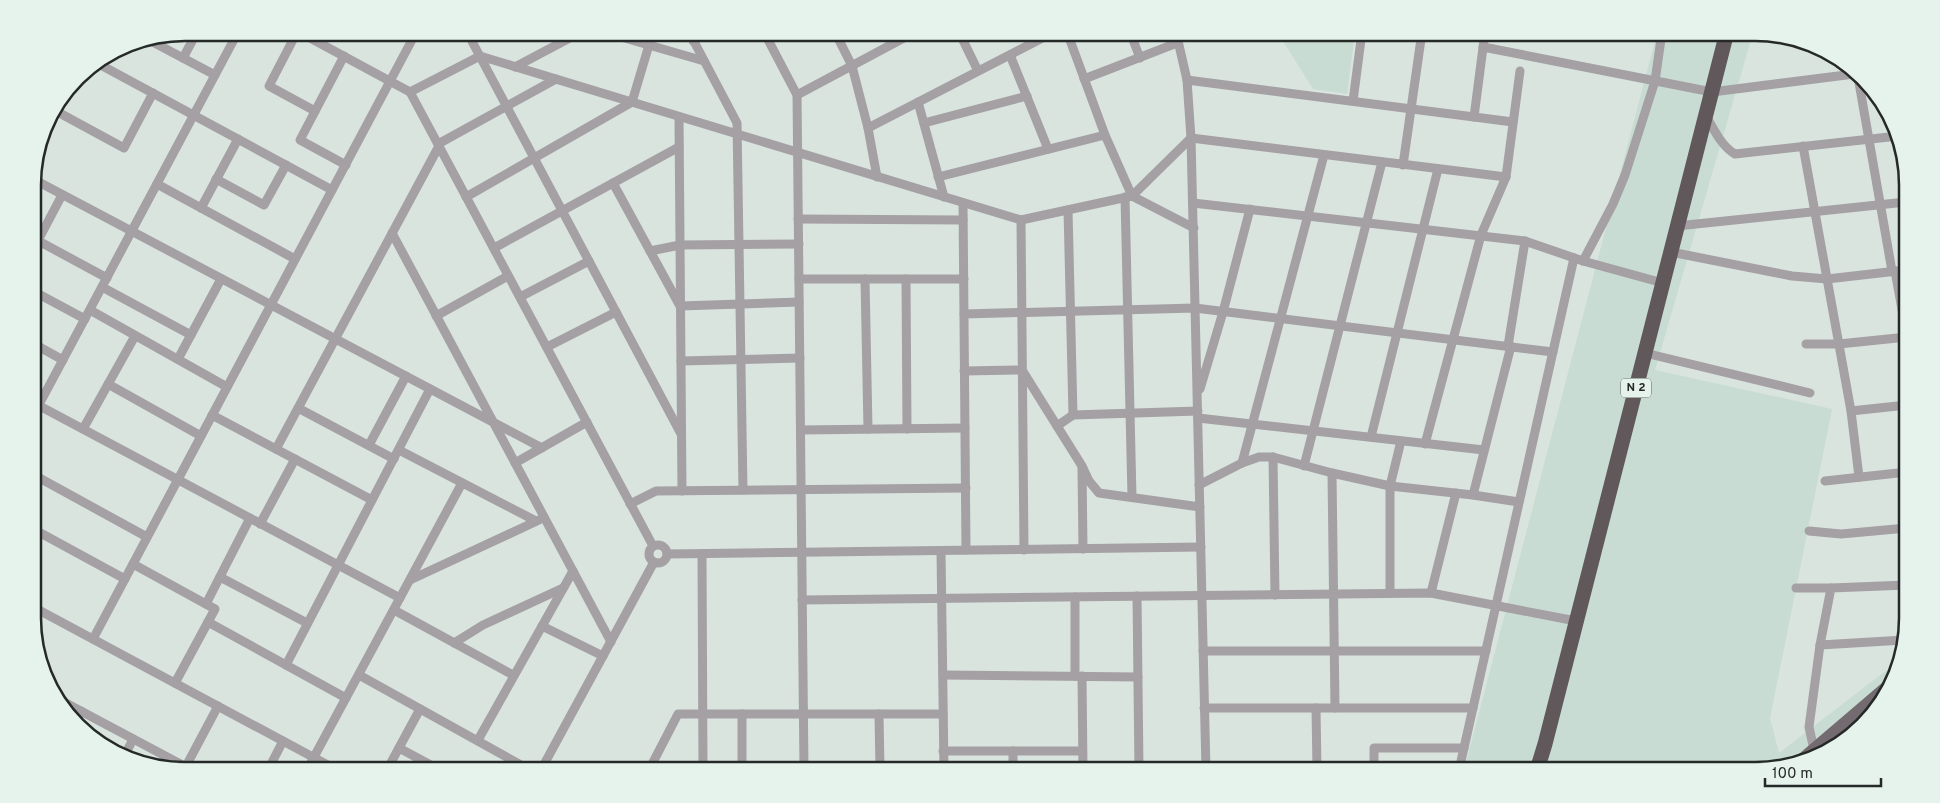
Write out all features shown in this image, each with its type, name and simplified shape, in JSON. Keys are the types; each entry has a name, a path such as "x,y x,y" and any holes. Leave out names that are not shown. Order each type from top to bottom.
{"highway":[{"name":"N 2","path":"1540,761 1725,41"},
{"name":"N 2","path":"1542,761 1545,744"}],"main road":[{"path":"1817,747 1872,701"}],"street":[{"path":"184,58 192,41"},
{"path":"42,395 63,360 233,41"},
{"path":"293,41 269,86 315,111"},
{"path":"315,41 410,92 652,546"},
{"path":"93,639 411,41"},
{"path":"472,41 682,434"},
{"path":"514,67 564,41"},
{"path":"635,41 704,61"},
{"path":"693,41 737,123 743,490"},
{"path":"769,41 797,95 804,762"},
{"path":"840,41 852,66 868,128 877,177"},
{"path":"797,95 898,41"},
{"path":"963,41 978,71"},
{"path":"868,128 1036,41"},
{"path":"1070,41 1129,197 1128,310 1132,497"},
{"path":"1133,41 1140,58"},
{"path":"1353,101 1361,41"},
{"path":"1403,165 1421,41"},
{"path":"1474,117 1484,41"},
{"path":"1461,761 1553,352 1578,259 1613,204 1625,175 1655,81 1661,41"},
{"path":"1084,79 1177,43 1187,80 1194,228 1206,761"},
{"path":"157,44 215,75"},
{"path":"466,196 632,102 649,45"},
{"path":"1484,47 1712,92 1847,75"},
{"path":"1010,54 1048,149"},
{"path":"344,56 300,140 346,165"},
{"path":"410,92 480,56 798,154 1021,220 1129,197 1191,138"},
{"path":"104,67 332,190"},
{"path":"1425,444 1481,235 1506,177 1520,71"},
{"path":"276,449 438,145 556,80"},
{"path":"1187,80 1514,122"},
{"path":"1860,87 1899,296"},
{"path":"61,114 124,148 153,93"},
{"path":"924,123 1027,96"},
{"path":"918,102 944,197"},
{"path":"1706,116 1727,150 1735,154 1890,137"},
{"path":"680,117 682,491"},
{"path":"938,177 1105,135"},
{"path":"1191,138 1506,177"},
{"path":"201,208 238,139"},
{"path":"1803,146 1851,411 1859,477"},
{"path":"494,248 679,147"},
{"path":"1242,463 1324,155"},
{"path":"1304,466 1382,162"},
{"path":"216,179 264,205 286,165"},
{"path":"1370,437 1438,169"},
{"path":"613,183 680,306"},
{"path":"42,184 542,448"},
{"path":"157,184 296,259"},
{"path":"42,229 62,195"},
{"path":"1129,197 1194,228"},
{"path":"963,203 966,550"},
{"path":"1193,203 1525,240 1578,259 1663,283"},
{"path":"1677,226 1899,203"},
{"path":"1197,398 1223,312 1250,209"},
{"path":"1068,210 1073,415"},
{"path":"798,219 963,220"},
{"path":"1021,220 1024,550"},
{"path":"392,233 515,463 540,519 573,571 611,642"},
{"path":"1473,495 1510,346 1525,240"},
{"path":"42,242 107,278"},
{"path":"650,251 680,245 799,244"},
{"path":"1671,252 1792,276 1827,279 1899,271"},
{"path":"520,297 589,261"},
{"path":"436,316 508,276"},
{"path":"178,359 221,278"},
{"path":"799,279 964,279"},
{"path":"866,279 868,429"},
{"path":"906,279 906,428"},
{"path":"102,287 191,335"},
{"path":"42,296 85,319"},
{"path":"680,306 799,302"},
{"path":"964,314 1195,308 1553,352"},
{"path":"90,310 227,387"},
{"path":"547,348 616,312"},
{"path":"83,429 135,336"},
{"path":"1806,344 1839,344 1899,338"},
{"path":"42,348 63,360"},
{"path":"1645,353 1810,394"},
{"path":"681,361 800,358"},
{"path":"964,371 1022,370"},
{"path":"1022,370 1098,493 1200,506"},
{"path":"369,445 406,376"},
{"path":"108,384 201,436"},
{"path":"286,665 430,389"},
{"path":"1851,411 1899,406"},
{"path":"41,407 400,598"},
{"path":"298,408 394,459"},
{"path":"1057,426 1073,415 1130,413 1198,414 1253,424 1484,450"},
{"path":"212,415 372,500"},
{"path":"515,463 586,422"},
{"path":"801,430 965,428"},
{"path":"1390,593 1390,486 1401,441"},
{"path":"399,450 462,483 540,519"},
{"path":"1199,485 1242,463 1258,457 1273,457 1390,486 1520,502"},
{"path":"1273,457 1275,595"},
{"path":"260,524 294,459"},
{"path":"1082,466 1083,549"},
{"path":"1332,473 1335,708"},
{"path":"1825,480 1899,473"},
{"path":"41,479 147,537"},
{"path":"312,762 462,483"},
{"path":"630,504 656,491 966,488"},
{"path":"1431,593 1456,493"},
{"path":"206,604 250,518"},
{"path":"410,580 540,519"},
{"path":"1809,531 1841,534 1899,529"},
{"path":"41,533 125,579"},
{"path":"654,562 648,554 652,546 662,545 668,554"},
{"path":"668,554 1201,547"},
{"path":"941,551 944,762"},
{"path":"654,562 663,562 668,554"},
{"path":"702,554 703,762"},
{"path":"545,762 654,562"},
{"path":"133,564 215,609 175,683"},
{"path":"478,740 573,571"},
{"path":"220,577 307,623"},
{"path":"1796,588 1899,585"},
{"path":"454,642 483,625 563,588"},
{"path":"1814,749 1809,727 1820,645 1832,588"},
{"path":"802,600 1431,593 1576,621"},
{"path":"1137,596 1139,761"},
{"path":"1075,597 1083,761"},
{"path":"394,610 513,675"},
{"path":"41,611 322,762"},
{"path":"208,622 346,698"},
{"path":"542,626 603,656"},
{"path":"1820,645 1897,640"},
{"path":"1203,651 1486,650"},
{"path":"359,675 516,762"},
{"path":"942,675 1138,677"},
{"path":"72,706 170,760"},
{"path":"189,762 218,706"},
{"path":"1204,708 1473,708"},
{"path":"1316,708 1316,761"},
{"path":"391,762 420,709"},
{"path":"79,715 81,711"},
{"path":"653,762 678,714 943,714"},
{"path":"742,714 742,762"},
{"path":"879,714 880,762"},
{"path":"128,749 133,739"},
{"path":"272,762 283,741"},
{"path":"398,748 424,762"},
{"path":"1374,761 1374,748 1464,748"},
{"path":"943,751 1082,751"},
{"path":"1013,751 1014,761"}],"shaded area":[{"path":"1283,41 1354,41 1347,94 1313,89"},
{"path":"1655,41 1751,41 1655,370 1832,409 1770,718 1779,753 1890,668 1888,673 1879,690 1857,720 1818,747 1783,759 1764,761 1466,761"}]}
